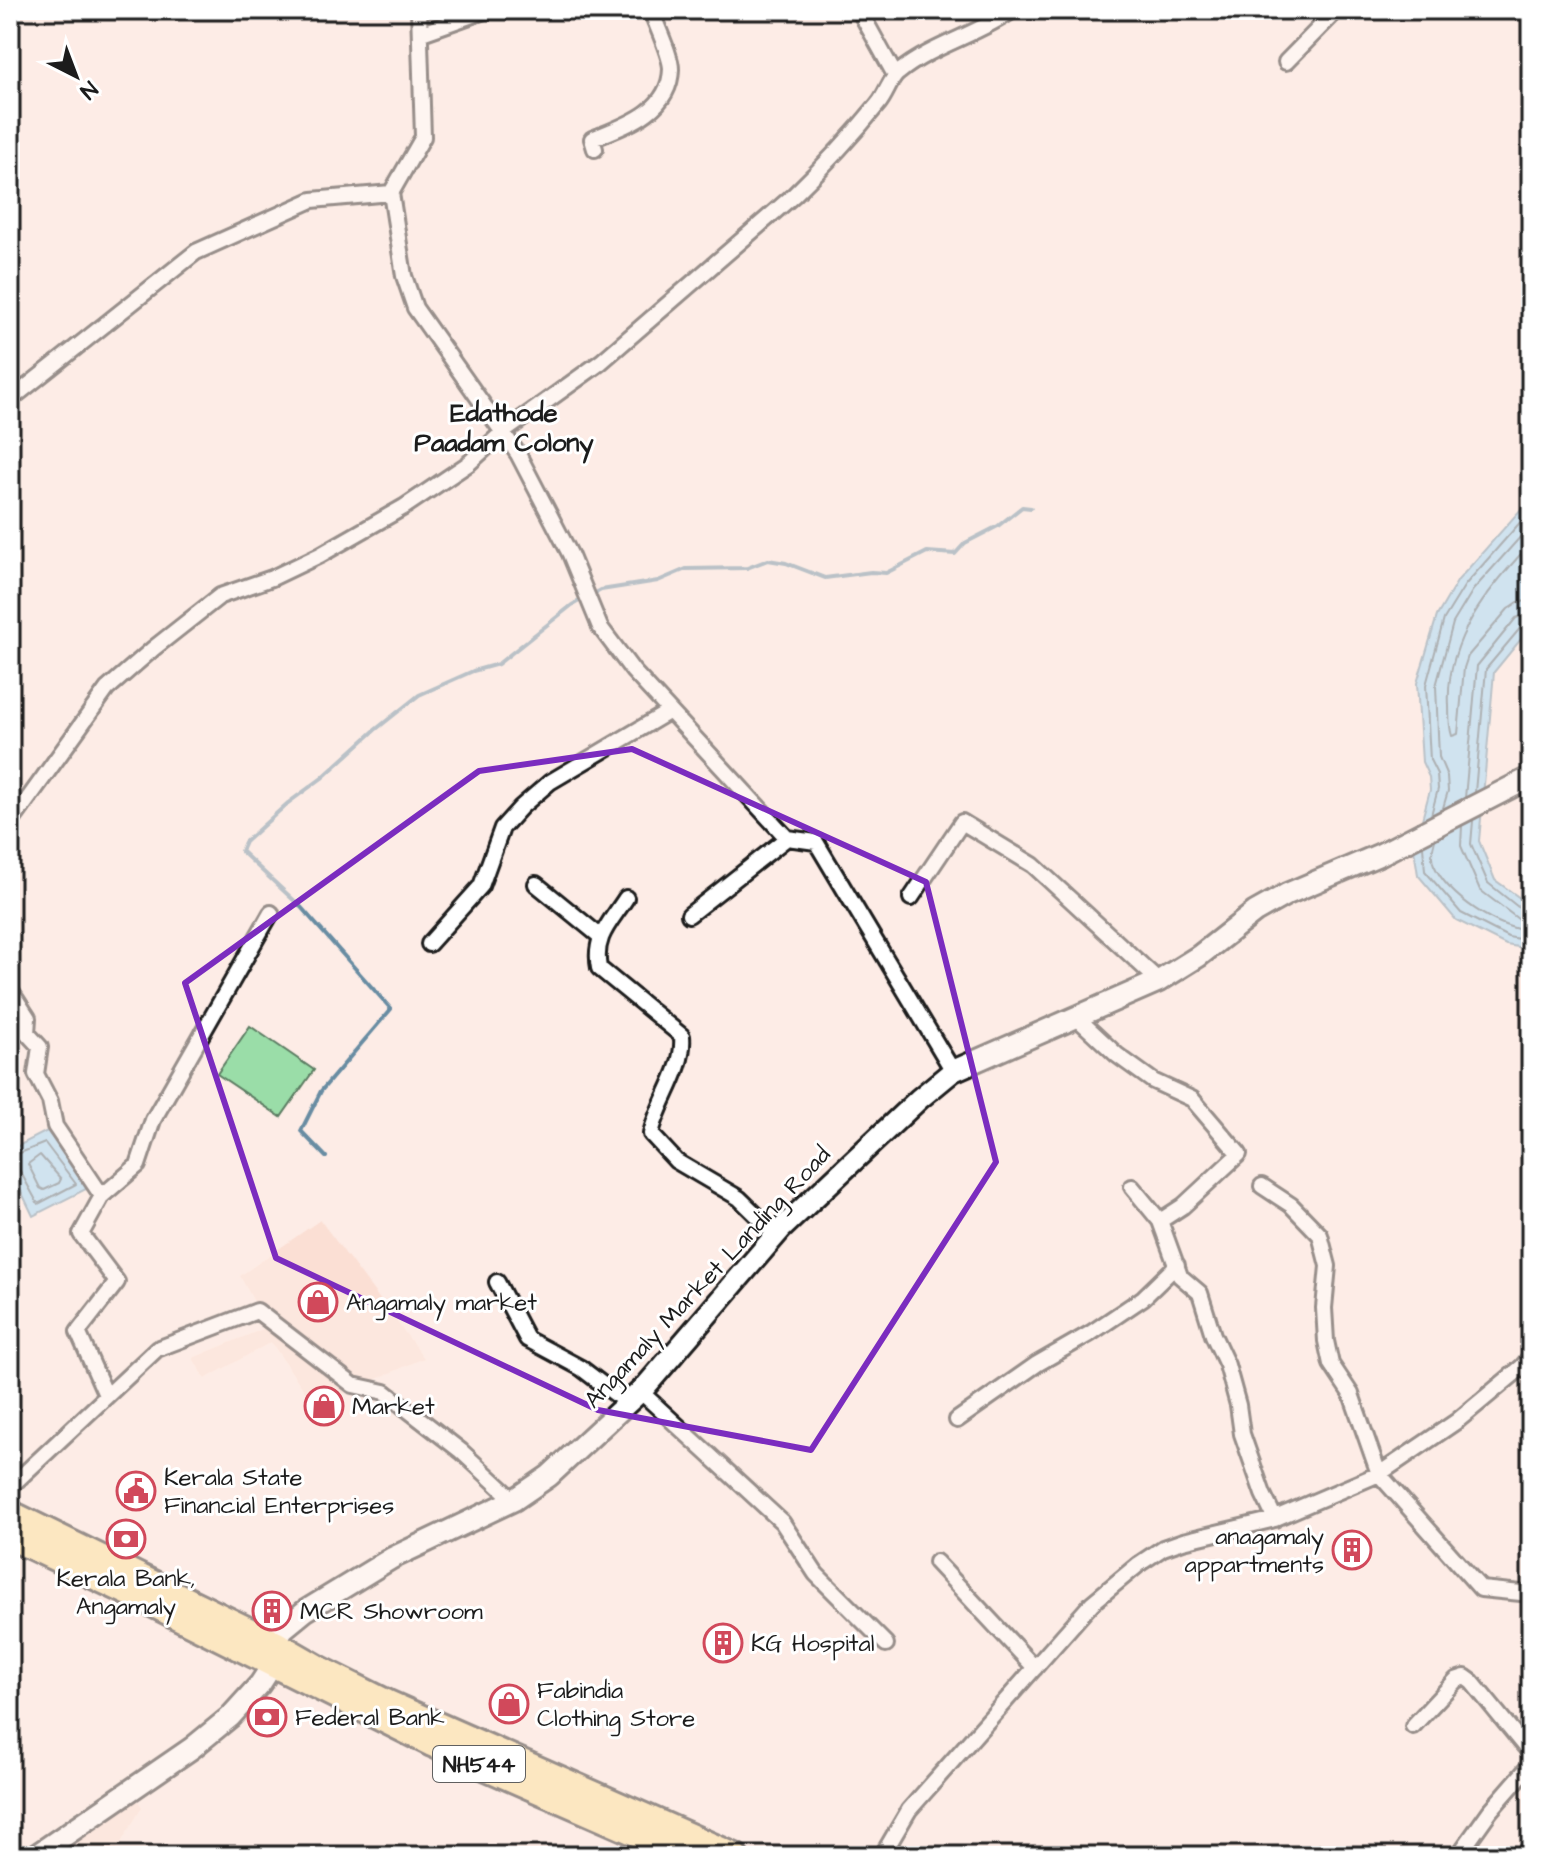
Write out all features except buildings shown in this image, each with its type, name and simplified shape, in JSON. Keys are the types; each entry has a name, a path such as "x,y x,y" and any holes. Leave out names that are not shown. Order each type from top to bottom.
{"highway":[{"name":"NH544","path":"10,1513 274,1654 432,1744 688,1856"},
{"name":"NH544","path":"10,1537 274,1654 322,1670 444,1728 735,1856"}],"main road":[{"name":"Angamaly Market Landing Road","path":"35,1856 192,1748 230,1717 260,1684 283,1629 334,1592 392,1558 514,1500 549,1476 634,1397 776,1234 838,1173 953,1071 1159,981 1199,956 1255,912 1287,894 1381,854 1531,777"}],"street":[{"path":"419,10 423,137 391,193 404,276 415,308 518,454 570,554 600,627 621,657 787,838 816,842 953,1071"},
{"path":"422,33 487,10"},
{"path":"595,149 592,139 642,118 665,92 671,67 651,10"},
{"path":"859,10 895,75"},
{"path":"10,824 107,689 154,648 220,596 272,578 320,555 404,507 468,464 502,433 601,362 794,195 856,131 888,92 895,75 934,50 991,24 1013,10"},
{"path":"1286,62 1337,10"},
{"path":"10,400 196,252 312,200 391,193"},
{"path":"429,944 481,886 502,828 521,807 550,782 670,711"},
{"path":"911,898 962,822 1033,865 1159,981"},
{"path":"689,915 787,838"},
{"path":"536,884 601,937"},
{"path":"626,898 601,937 596,951 599,968 682,1036 683,1054 655,1115 651,1134 676,1161 739,1198 776,1234"},
{"path":"106,1395 78,1332 117,1282 81,1234 102,1196 138,1165 153,1120 271,913"},
{"path":"10,990 28,1018 27,1033 40,1047 36,1074 50,1101 55,1126 102,1196"},
{"path":"1076,1017 1117,1055 1153,1081 1192,1099 1239,1154 1183,1206 1160,1221"},
{"path":"1262,1186 1291,1205 1320,1235 1328,1266 1324,1308 1331,1364 1351,1394 1379,1474 1481,1589 1531,1594"},
{"path":"1132,1187 1160,1221 1180,1276 1200,1293 1213,1335 1227,1365 1242,1434 1275,1519"},
{"path":"957,1420 1037,1364 1143,1298 1177,1265"},
{"path":"497,1282 527,1339 634,1397 782,1522 816,1574 886,1644"},
{"path":"10,1487 157,1349 257,1311 353,1385 385,1392 461,1451 514,1500"},
{"path":"882,1856 909,1810 1092,1603 1139,1564 1163,1548 1275,1519 1379,1474 1457,1421 1531,1356"},
{"path":"936,1562 1035,1668"},
{"path":"1413,1726 1456,1680 1465,1677 1531,1754"},
{"path":"1458,1856 1490,1811 1531,1764"}],"highlighted area":[{"path":"632,749 926,882 996,1162 811,1450 598,1410 276,1258 185,983 479,771"}],"shaded area":[{"name":"Angamaly market","path":"320,1220 424,1358 315,1406 271,1342 205,1379 193,1358 268,1327 240,1276"},
{"path":"136,1798 142,1807 113,1856 48,1856"}],"green space":[{"path":"250,1026 314,1070 281,1117 217,1074"}],"water":[{"path":"1531,498 1531,627 1494,672 1479,841 1495,880 1531,906 1531,949 1506,945 1456,920 1418,875 1414,849 1430,790 1429,777 1422,762 1417,683 1437,616 1458,580"},
{"path":"47,1131 90,1187 33,1216 10,1168 10,1150"}],"waterway":[{"path":"592,595 601,590 658,581 686,569 747,568 768,560 786,563 825,578 886,573 927,552 955,554 965,543 998,526 1022,507 1031,508"},
{"path":"326,1157 301,1131 321,1091 391,1009 300,906 241,851 245,842 419,695 473,671 498,664 583,599"}],"place":[{"name":"Angamaly market","path":"318,1302"},
{"name":"Market","path":"324,1406"},
{"name":"Kerala State Financial Enterprises","path":"136,1491"},
{"name":"Kerala Bank, Angamaly","path":"126,1539"},
{"name":"anagamaly appartments","path":"1352,1550"},
{"name":"MCR Showroom","path":"272,1611"},
{"name":"KG Hospital","path":"723,1643"},
{"name":"Fabindia Clothing Store","path":"509,1704"},
{"name":"Federal Bank","path":"267,1717"}],"district":[{"name":"Edathode Paadam Colony","path":"504,427"}]}
